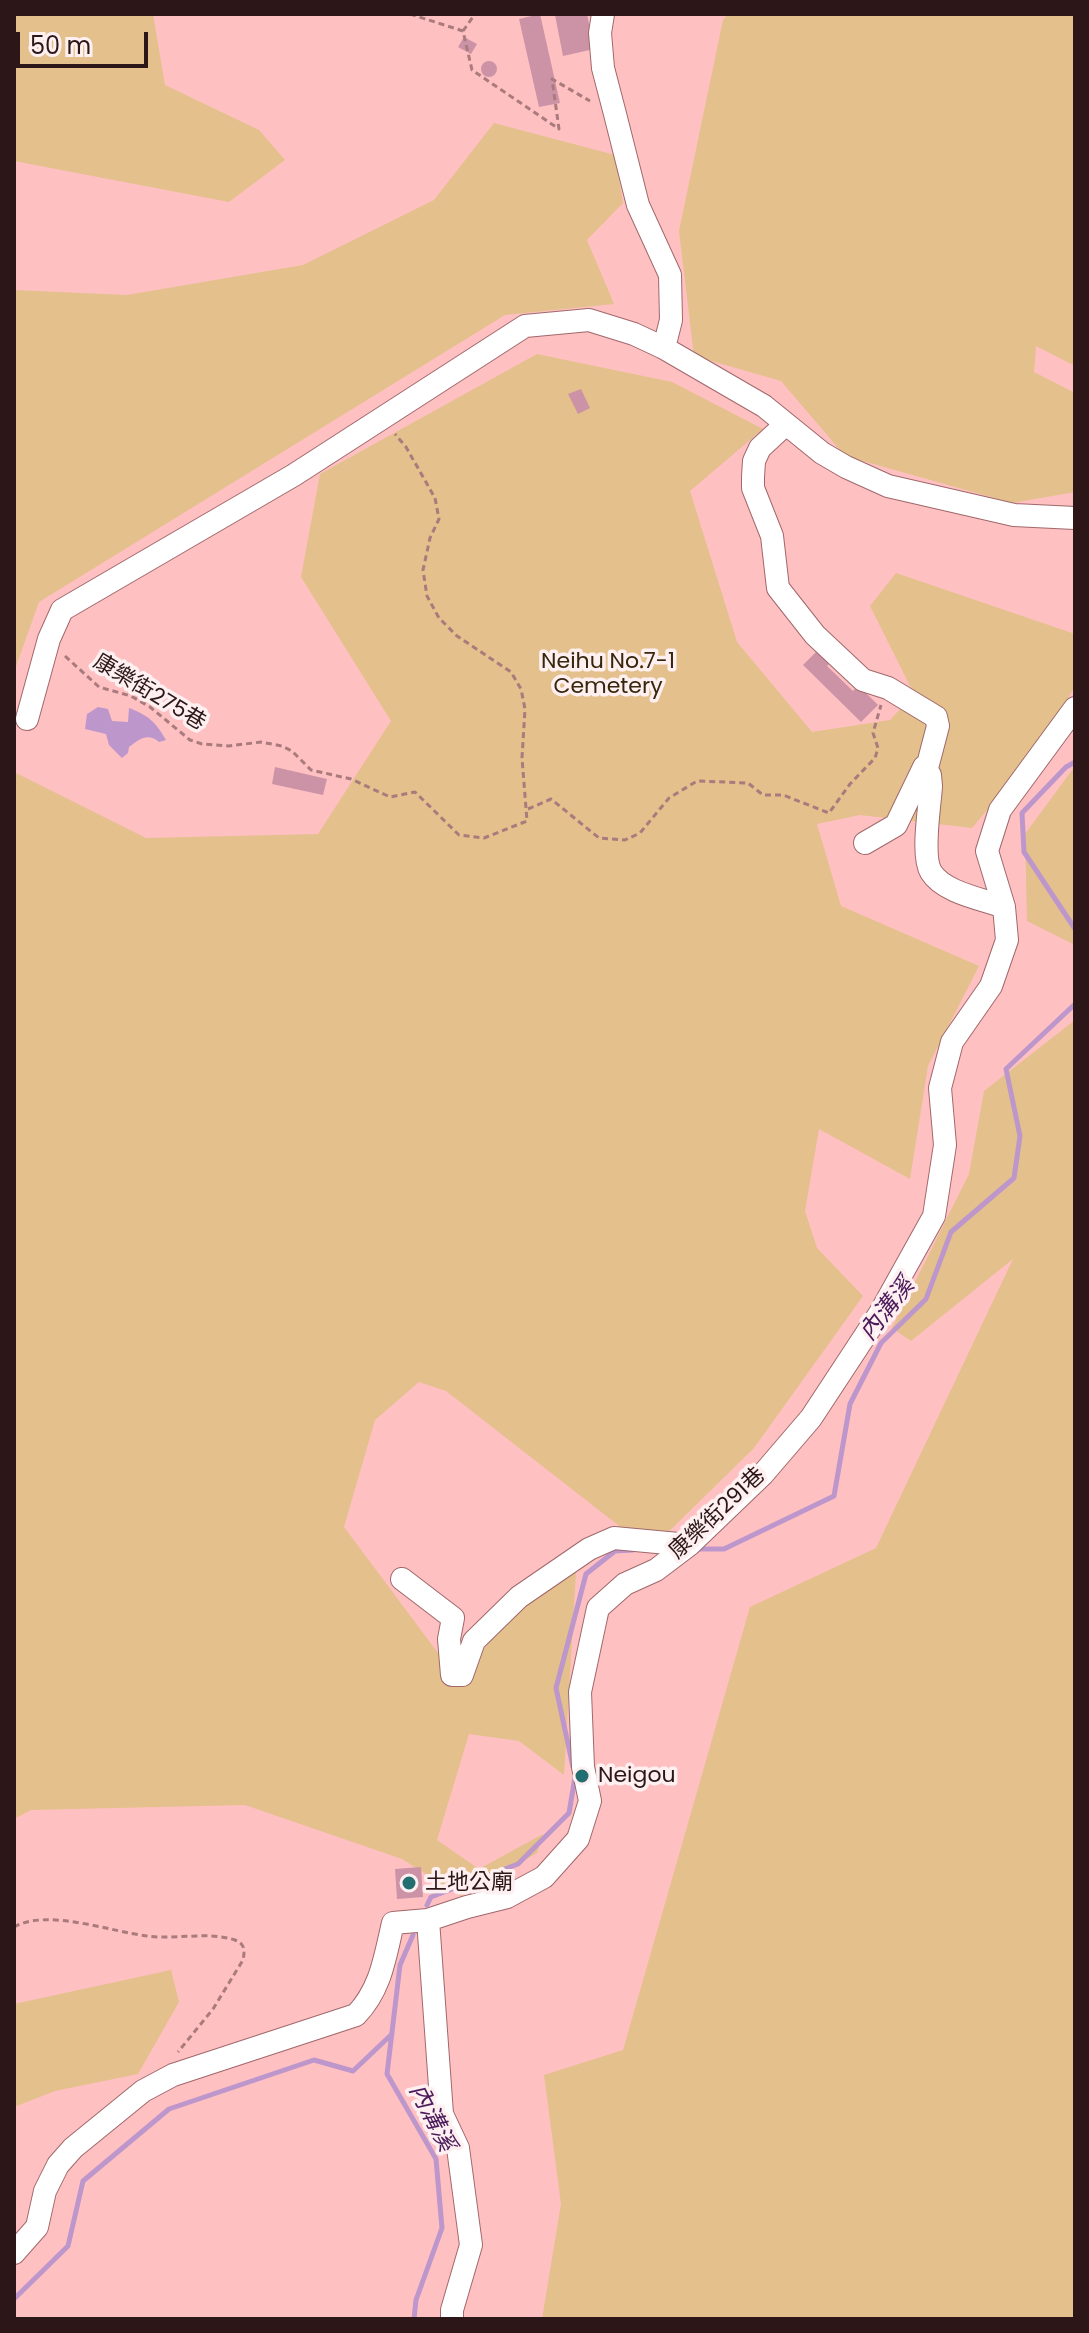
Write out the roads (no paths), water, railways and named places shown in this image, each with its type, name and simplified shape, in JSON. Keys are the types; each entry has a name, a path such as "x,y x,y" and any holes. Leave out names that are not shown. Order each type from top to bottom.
{"street":[{"path":"603,14 600,33 603,68 638,205 670,275 671,320 664,348"},
{"path":"27,719 49,639 62,610 294,475 525,326 589,320 634,334 764,406 822,453 888,486 1014,515 1075,518"},
{"path":"786,424 760,448 754,461 753,477 753,488 772,536 778,588 815,635 863,680 888,688 936,717 938,726 927,768 931,786 927,856 932,874 951,888 1004,907"},
{"name":"康樂街291巷","path":"14,2253 37,2227 45,2191 58,2165 73,2148 143,2091 173,2075 356,2015 370,2001 376,1987 393,1923 428,1920 507,1897 544,1877 578,1839 590,1801 583,1767 580,1692 598,1608 625,1584 656,1570 689,1545 763,1474 811,1418 880,1313 934,1216 945,1145 940,1088 952,1042 991,986 1007,940 1004,907 987,851 1000,810 1075,708"},
{"path":"865,843 896,825 921,768 927,768"},
{"path":"402,1579 453,1618 449,1639 452,1675 462,1675 474,1641 519,1597 589,1549 614,1538 689,1545"},
{"path":"428,1920 442,2114 458,2148 471,2245 452,2319"}],"waterway":[{"name":"內溝溪","path":"1075,762 1066,767 1022,813 1024,852 1075,929"},
{"name":"內溝溪","path":"696,1549 724,1549 834,1496 850,1404 881,1343 926,1299 951,1232 1014,1178 1020,1136 1006,1069 1075,1004"},
{"name":"內溝溪","path":"573,1767 556,1688 586,1574 615,1551 633,1550"},
{"name":"內溝溪","path":"427,1905 431,1897 518,1864 569,1813 575,1777"},
{"name":"內溝溪","path":"413,1935 400,1965 387,2074 436,2159 442,2228 416,2300 414,2319"},
{"path":"14,2299 68,2246 83,2181 169,2109 314,2060 353,2071 392,2034"}],"place":[{"name":"Neigou","path":"582,1776"},
{"name":"土地公廟","path":"409,1883"}],"park label":[{"name":"Neihu No.7-1 Cemetery","path":"608,674"}]}
